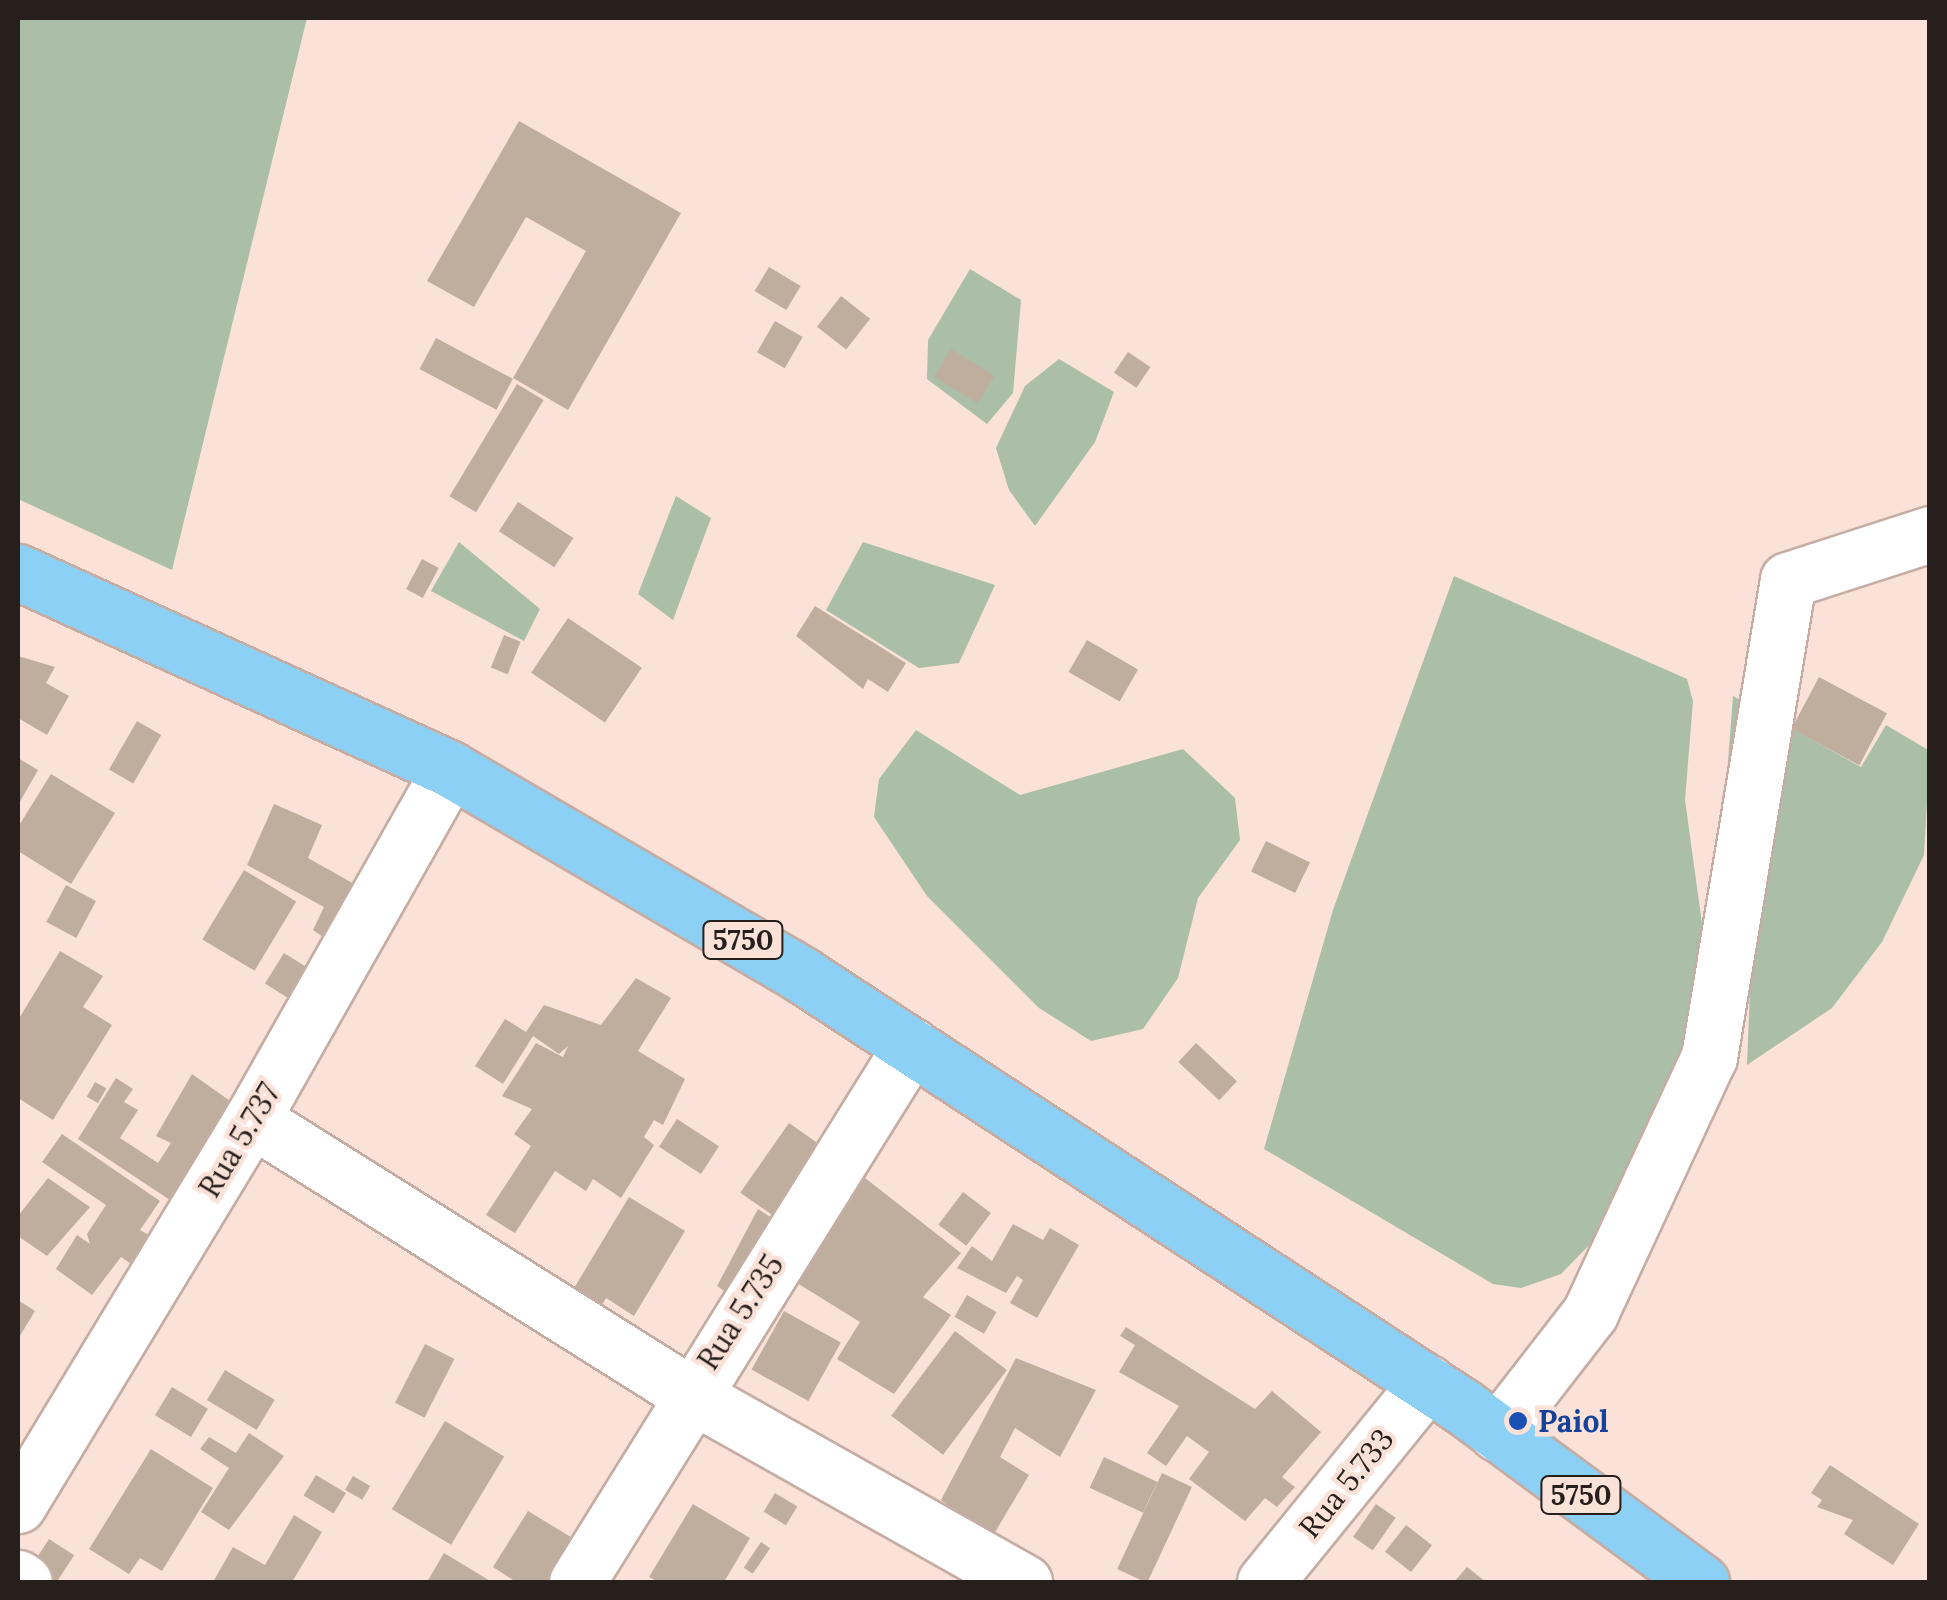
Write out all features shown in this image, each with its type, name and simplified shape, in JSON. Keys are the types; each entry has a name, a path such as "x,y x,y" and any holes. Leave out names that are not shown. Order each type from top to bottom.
{"main road":[{"name":"5750","path":"18,572 450,769 911,1046 1462,1407 1701,1582"}],"street":[{"name":"Rua 5.733","path":"1265,1582 1462,1407 1590,1313 1709,1057 1788,580 1930,534"},
{"name":"Rua 5.737","path":"18,1505 252,1119 450,769"},
{"name":"Rua 5.735","path":"577,1582 688,1393 911,1046"},
{"path":"252,1119 688,1393 1024,1582"},
{"path":"18,1578 24,1582"}],"green space":[{"path":"18,18 307,18 172,570 18,499"},
{"path":"970,269 1021,300 1013,393 987,424 927,379 928,340"},
{"path":"1059,359 1114,392 1095,442 1035,526 1009,490 996,448 1025,386"},
{"path":"676,496 711,518 673,620 638,594"},
{"path":"459,542 540,609 524,641 431,591"},
{"path":"863,542 995,585 959,663 919,668 826,610"},
{"path":"1454,576 1687,679 1693,701 1685,800 1714,1011 1603,1231 1561,1274 1521,1288 1493,1284 1264,1149 1333,910"},
{"path":"1733,696 1861,767 1886,725 1930,751 1924,855 1882,942 1832,1008 1747,1065 1752,940 1724,813"},
{"path":"916,730 1020,795 1183,749 1235,798 1240,840 1198,898 1178,978 1143,1029 1091,1041 1039,1008 927,896 874,817 879,779"}],"building":[{"path":"519,121 681,213 568,410 513,378 586,251 526,217 474,307 427,281"},
{"path":"769,267 801,286 786,310 755,291"},
{"path":"841,296 870,319 846,350 817,327"},
{"path":"775,321 803,337 785,368 757,352"},
{"path":"436,338 513,379 496,410 420,369"},
{"path":"951,349 994,376 977,403 934,376"},
{"path":"1128,352 1150,367 1136,388 1114,373"},
{"path":"517,384 544,400 476,512 450,496"},
{"path":"518,502 573,538 554,567 499,531"},
{"path":"422,559 439,568 423,598 406,589"},
{"path":"815,606 906,663 888,692 868,679 863,689 796,636"},
{"path":"568,618 642,668 605,722 531,673"},
{"path":"504,635 521,642 508,674 491,667"},
{"path":"1087,640 1138,670 1120,702 1068,672"},
{"path":"18,656 55,667 46,683 69,696 47,735 18,718"},
{"path":"1819,677 1887,713 1859,765 1791,729"},
{"path":"137,721 161,735 133,783 109,769"},
{"path":"18,758 38,770 18,805"},
{"path":"51,774 115,813 71,884 18,851 18,827"},
{"path":"274,804 322,825 308,858 356,885 329,941 313,930 324,907 247,865"},
{"path":"1266,841 1310,862 1295,893 1251,872"},
{"path":"244,870 296,901 255,971 202,939"},
{"path":"66,885 96,901 76,938 46,922"},
{"path":"60,951 103,976 83,1007 112,1025 53,1120 18,1098 18,1020"},
{"path":"284,953 313,971 294,1002 265,984"},
{"path":"636,978 671,998 638,1051 685,1079 663,1125 654,1120 644,1137 654,1145 621,1198 593,1179 586,1191 555,1171 515,1233 486,1215 531,1146 514,1134 532,1109 502,1096 536,1043 563,1057 568,1046 559,1054 533,1036 503,1084 475,1066 505,1019 526,1032 544,1005 601,1025"},
{"path":"1196,1043 1237,1081 1219,1100 1178,1062"},
{"path":"192,1074 233,1103 182,1208 78,1139 116,1078 133,1089 124,1102 138,1110 120,1138 158,1163 171,1143 156,1136"},
{"path":"95,1082 106,1088 98,1103 87,1097"},
{"path":"677,1119 719,1146 701,1174 659,1147"},
{"path":"789,1123 833,1154 784,1224 740,1193"},
{"path":"62,1134 160,1201 140,1230 154,1238 134,1266 121,1257 92,1295 56,1269 77,1235 90,1244 87,1234 106,1205 42,1162"},
{"path":"860,1174 961,1253 923,1297 951,1315 894,1394 837,1359 860,1322 789,1278"},
{"path":"48,1178 90,1207 47,1256 18,1236 18,1216"},
{"path":"963,1192 991,1213 966,1246 938,1225"},
{"path":"629,1197 685,1231 634,1316 606,1298 594,1319 565,1303"},
{"path":"758,1209 781,1224 735,1298 717,1286"},
{"path":"1013,1224 1043,1240 1050,1228 1079,1245 1037,1318 1010,1303 1023,1280 1017,1276 1006,1293 957,1268 972,1246 992,1261"},
{"path":"967,1295 996,1312 984,1334 954,1317"},
{"path":"18,1300 35,1311 18,1339"},
{"path":"784,1311 841,1343 808,1401 752,1370"},
{"path":"1126,1327 1255,1409 1272,1391 1321,1432 1282,1477 1295,1487 1277,1507 1265,1498 1245,1521 1189,1479 1209,1452 1187,1436 1166,1466 1147,1453 1179,1406 1119,1372 1135,1345 1120,1336"},
{"path":"955,1331 1007,1370 943,1455 891,1416"},
{"path":"425,1344 454,1359 424,1418 395,1403"},
{"path":"1016,1358 1096,1390 1060,1457 1015,1428 1000,1457 1029,1475 991,1539 941,1500"},
{"path":"225,1370 275,1400 257,1430 207,1400"},
{"path":"172,1387 208,1409 191,1437 155,1415"},
{"path":"445,1421 504,1457 451,1545 392,1509"},
{"path":"249,1433 284,1456 229,1530 201,1512 229,1468 200,1449 209,1437 236,1453"},
{"path":"151,1449 213,1488 162,1571 140,1558 129,1574 89,1549"},
{"path":"1104,1457 1157,1482 1143,1513 1090,1488"},
{"path":"1830,1465 1919,1524 1893,1565 1844,1534 1853,1520 1817,1507 1822,1500 1811,1493"},
{"path":"1162,1473 1192,1487 1148,1582 1117,1569"},
{"path":"316,1475 346,1493 334,1514 304,1496"},
{"path":"353,1476 370,1486 362,1500 345,1490"},
{"path":"775,1493 797,1506 786,1525 764,1512"},
{"path":"693,1504 750,1538 724,1582 659,1582 649,1577"},
{"path":"1376,1504 1396,1518 1373,1551 1353,1537"},
{"path":"528,1511 584,1545 560,1582 516,1582 493,1567"},
{"path":"294,1515 322,1532 292,1582 213,1582 233,1547 265,1565"},
{"path":"1406,1525 1432,1545 1411,1572 1385,1552"},
{"path":"49,1539 74,1555 57,1582 30,1568"},
{"path":"761,1542 770,1548 753,1574 744,1568"},
{"path":"444,1553 492,1582 427,1582"},
{"path":"1467,1567 1486,1582 1454,1582"}],"place":[{"name":"Paiol","path":"1518,1421"}]}
